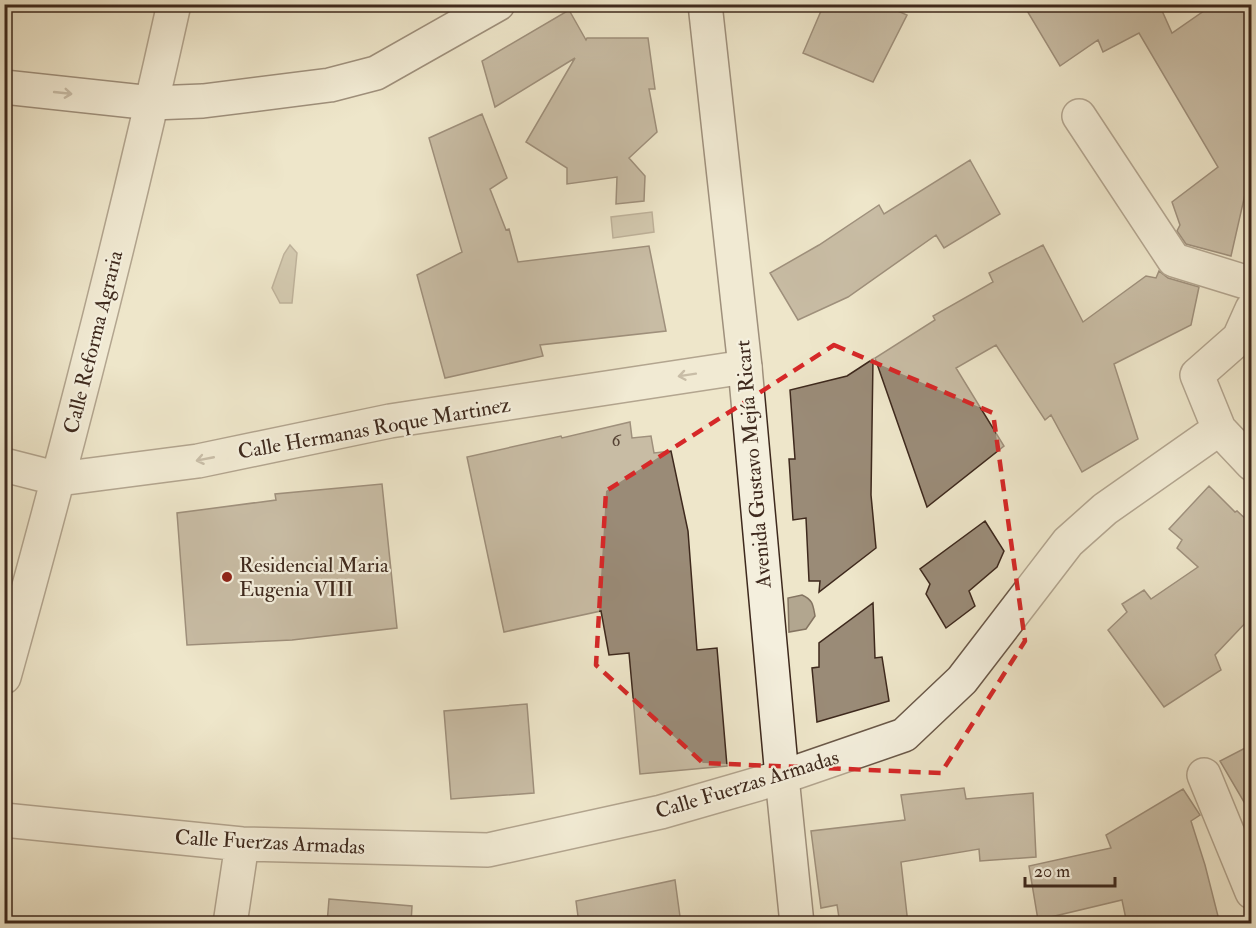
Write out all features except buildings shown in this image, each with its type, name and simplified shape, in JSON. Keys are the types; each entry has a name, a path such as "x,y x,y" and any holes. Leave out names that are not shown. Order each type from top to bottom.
{"street":[{"name":"Calle Reforma Agraria","path":"4,677 59,479 152,103 174,4"},
{"path":"4,87 152,103 203,101 330,85 376,73 498,4"},
{"name":"Avenida Gustavo Mejía Ricart","path":"705,4 745,367 797,924"},
{"path":"1079,116 1174,260 1251,284"},
{"path":"1251,309 1239,339 1197,375 1219,429 1251,464"},
{"name":"Calle Hermanas Roque Martinez","path":"4,465 59,479 198,461 390,421 745,367"},
{"name":"Calle Fuerzas Armadas","path":"4,820 242,844 488,850 661,812 782,777 904,735 962,680 1068,542 1105,509 1219,429"},
{"path":"1204,775 1251,892"},
{"path":"230,924 242,844"}],"highlighted area":[{"path":"834,345 993,413 1025,641 941,773 703,763 596,665 606,491"}],"shaded area":[{"path":"652,212 654,232 613,238 611,217"},
{"path":"290,245 297,253 292,303 280,303 272,288 284,254"},
{"path":"1252,350 1251,403 1245,370"},
{"path":"802,595 812,603 815,616 806,629 789,632 788,598"}],"place":[{"name":"Residencial Maria Eugenia VIII","path":"227,577"}]}
